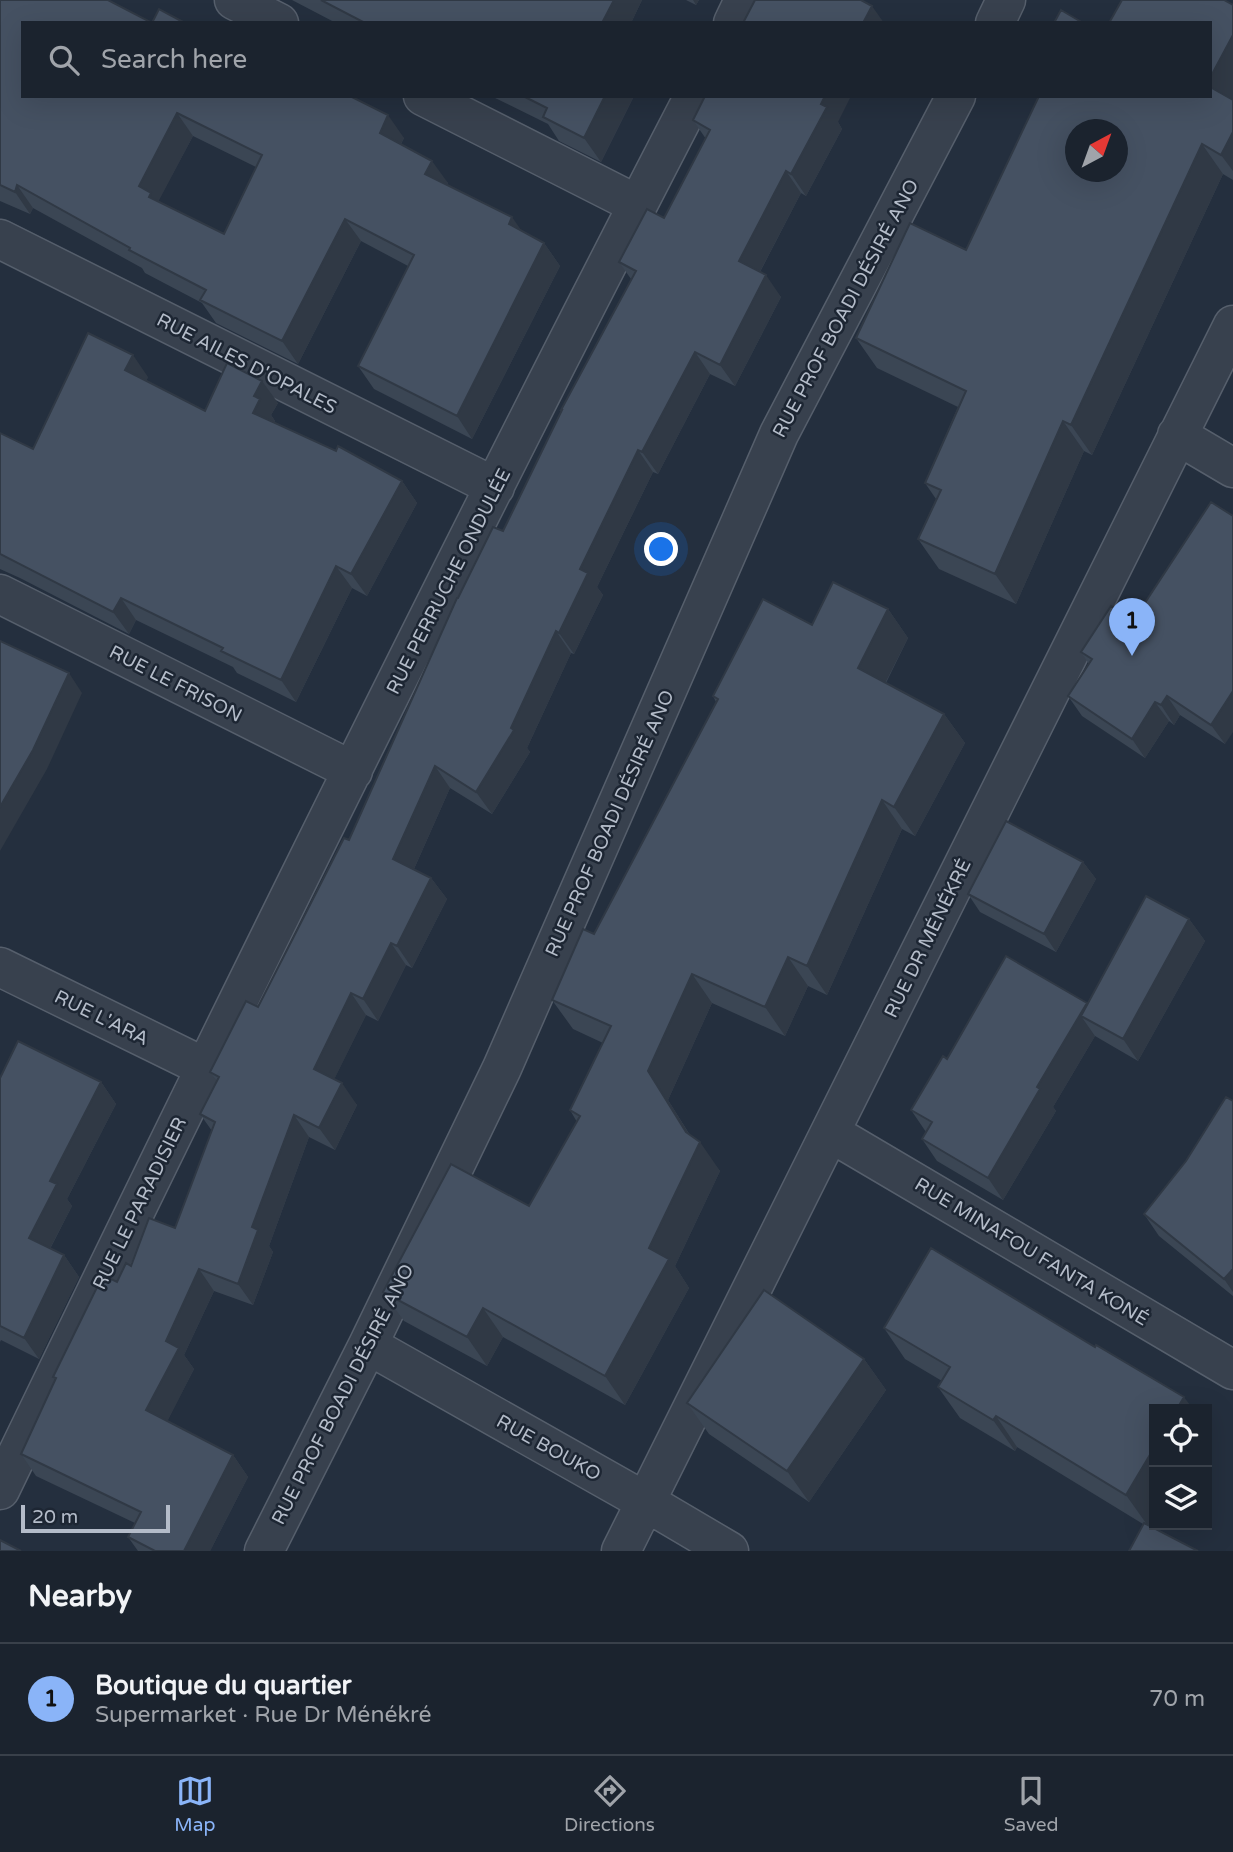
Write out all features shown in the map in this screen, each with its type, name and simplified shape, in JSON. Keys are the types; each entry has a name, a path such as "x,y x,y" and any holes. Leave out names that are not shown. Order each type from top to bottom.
{"street":[{"path":"234,0 275,21"},
{"path":"734,21 744,0"},
{"path":"996,21 1006,0"},
{"path":"427,98 638,205"},
{"name":"RUE PERRUCHE ONDULÉE","path":"204,1067 693,98"},
{"name":"RUE PROF BOADI DÉSIRÉ ANO","path":"264,1551 368,1345 502,1068 779,434 955,98"},
{"name":"RUE AILES D'OPALES","path":"0,239 495,486"},
{"name":"RUE DR MÉNÉKRÉ","path":"621,1551 1233,325"},
{"path":"1177,435 1233,468"},
{"name":"RUE LE FRISON","path":"0,594 353,771"},
{"name":"RUE L'ARA","path":"0,967 204,1067"},
{"name":"RUE LE PARADISIER","path":"0,1490 204,1067"},
{"name":"RUE MINAFOU FANTA KONÉ","path":"831,1133 1233,1370"},
{"name":"RUE BOUKO","path":"368,1345 729,1551"}],"building":[{"path":"0,0 108,0 148,21 21,21 21,98 354,98 388,115 380,133 432,161 425,174 512,217 509,224 544,243 457,416 358,366 414,255 345,219 282,341 200,300 206,290 129,250 130,248 17,185 15,192 0,185","holes":["177,113 262,155 224,234 149,197 151,193 139,186"]},
{"path":"321,0 614,0 603,21 361,21"},
{"path":"755,0 861,0 872,6 864,21 744,21"},
{"path":"1122,0 1224,0 1233,5 1233,35 1212,74 1212,21 1110,21"},
{"path":"159,9 181,21 153,21"},
{"path":"1061,10 1080,21 1055,21"},
{"path":"1212,88 1233,100 1233,132 1221,155 1202,144 1071,425 1063,421 995,574 918,539 941,490 925,483 966,391 856,338 910,223 966,250 1038,98 1212,98"},
{"path":"527,98 604,98 584,138 543,117 547,108"},
{"path":"704,98 824,98 821,104 827,107 791,174 786,171 739,261 766,275 720,365 695,352 642,452 638,450 580,569 588,573 559,633 556,631 511,728 514,730 476,792 435,766 393,859 431,878 397,946 391,943 363,999 351,993 314,1069 342,1083 319,1128 294,1115 252,1227 258,1230 238,1284 199,1269 166,1341 179,1348 146,1410 233,1455 184,1551 155,1551 128,1537 141,1512 21,1454 56,1378 53,1377 103,1275 117,1282 126,1263 131,1266 149,1218 175,1228 215,1122 200,1114 219,1077 210,1072 246,1001 258,1007 344,838 349,840 457,598 493,527 503,531 561,410 636,271 619,262 647,209 664,218 710,130 693,120"},
{"path":"88,333 133,355 125,370 205,411 227,363 262,381 254,396 260,399 253,413 336,451 338,446 402,481 351,574 336,566 281,680 121,598 113,612 0,554 0,433 33,449"},
{"path":"1211,502 1233,516 1233,691 1211,725 1167,696 1161,705 1155,702 1132,739 1068,696 1092,659 1081,652 1111,606 1133,621"},
{"path":"833,582 888,609 858,668 944,714 894,807 882,800 807,966 788,957 765,1007 692,974 648,1071 686,1132 700,1142 649,1248 669,1259 605,1376 483,1308 467,1337 383,1292 451,1164 529,1206 580,1116 570,1110 611,1026 552,1000 583,929 594,934 718,699 713,696 763,599 812,625"},
{"path":"0,641 69,673 33,750 0,807"},
{"path":"1006,821 1083,862 1044,934 968,894"},
{"path":"1146,896 1189,919 1123,1039 1081,1016"},
{"path":"1006,956 1087,1003 1037,1087 1040,1089 988,1178 922,1139 932,1122 911,1110 943,1056 947,1059"},
{"path":"18,1041 101,1082 50,1181 57,1184 29,1238 64,1255 24,1338 0,1326 0,1078"},
{"path":"1226,1097 1233,1101 1233,1269 1224,1279 1144,1214 1186,1161"},
{"path":"931,1248 1184,1397 1180,1404 1149,1404 1149,1456 1126,1495 996,1416 993,1420 938,1387 950,1367 884,1328"},
{"path":"764,1290 864,1359 787,1471 687,1403"},
{"path":"1144,1523 1149,1526 1149,1530 1158,1530 1198,1551 1129,1551"},
{"path":"0,1540 21,1551 0,1551"}],"place":[{"name":"Boutique du quartier","path":"1132,656"}]}
